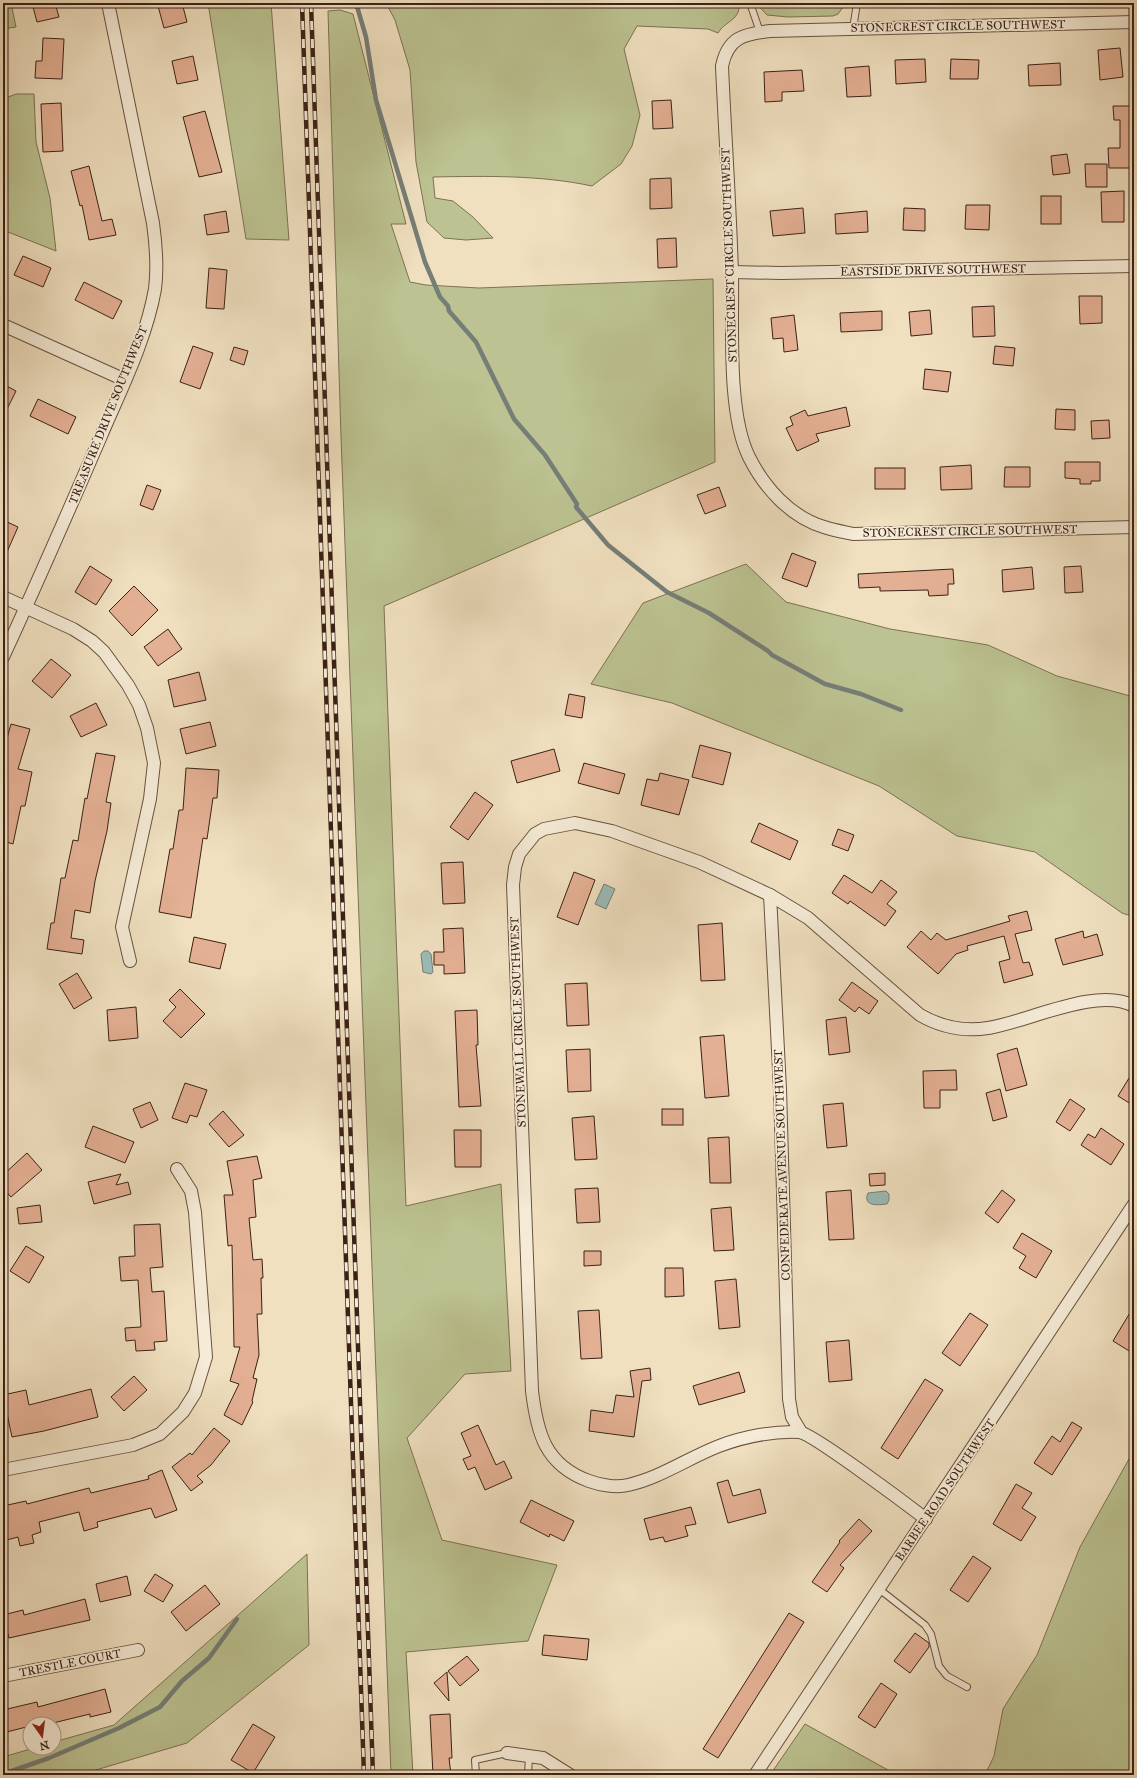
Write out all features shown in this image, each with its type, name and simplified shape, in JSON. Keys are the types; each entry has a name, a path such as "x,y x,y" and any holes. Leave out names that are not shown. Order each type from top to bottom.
{"street":[{"name":"TREASURE DRIVE SOUTHWEST","path":"3,657 26,608 125,380 144,331 155,289 158,257 153,223 108,3"},
{"name":"STONECREST CIRCLE SOUTHWEST","path":"1134,22 760,32 752,33 733,41 725,52 722,66 732,272 734,381 738,425 748,456 764,483 774,496 798,515 823,527 853,534 1134,528"},
{"name":"EASTSIDE DRIVE SOUTHWEST","path":"732,272 781,273 1134,266"},
{"path":"3,325 125,380"},
{"path":"3,598 73,629 92,641 104,652 128,685 147,728 154,762 150,799 122,927 130,962"},
{"name":"STONEWALL CIRCLE SOUTHWEST","path":"801,1432 766,1434 735,1441 719,1446 661,1474 626,1486 598,1484 575,1476 554,1459 541,1438 534,1410 532,1391 513,885 515,867 519,854 535,834 544,828 575,823 612,831 698,862 770,895 808,918 920,1015 938,1025 952,1028 989,1028 1073,1005 1105,999 1127,1002 1134,1006"},
{"name":"CONFEDERATE AVENUE SOUTHWEST","path":"770,895 780,1097 789,1399 792,1417 801,1432"},
{"path":"3,1470 133,1445 160,1434 183,1412 195,1393 206,1357 195,1212 191,1191 177,1169"},
{"name":"BARBEE ROAD SOUTHWEST","path":"754,1775 926,1519 1134,1204"},
{"path":"801,1432 831,1451 926,1519"},
{"name":"TRESTLE COURT","path":"3,1676 138,1650"},
{"path":"508,1753 543,1758 570,1775"}],"lane":[{"path":"750,3 760,32"},
{"path":"853,29 857,3"},
{"path":"879,1589 925,1625 931,1634 939,1666 947,1676 967,1687"},
{"path":"476,1775 475,1760 508,1753"},
{"path":"528,1775 529,1756"}],"green space":[{"path":"3,3 11,3 16,27 3,29"},
{"path":"208,3 271,3 289,240 246,239"},
{"path":"386,3 739,3 739,9 735,17 718,33 708,29 637,26 624,49 640,115 632,146 621,164 592,186 572,182 533,178 433,177 435,198 453,201 473,217 493,238 466,240 444,238 427,222 416,162 410,70 395,20"},
{"path":"756,3 846,3 838,14 833,16 788,17 767,15"},
{"path":"876,3 1102,3 890,6 879,5"},
{"path":"340,10 353,14 406,224 391,224 410,282 426,285 479,288 713,279 715,462 384,606 406,1206 501,1184 511,1371 465,1374 407,1438 442,1540 557,1565 528,1641 406,1652 413,1775 391,1775 341,437 328,11"},
{"path":"16,94 34,94 36,142 50,198 56,251 8,232 3,227 3,99"},
{"path":"746,564 786,602 890,629 988,645 1057,676 1134,697 1134,917 1122,913 1035,852 957,836 879,786 672,703 591,684 643,603"},
{"path":"1134,1450 1134,1775 985,1775 994,1756 1003,1709 1037,1655 1080,1547"},
{"path":"307,1554 309,1645 187,1743 79,1775 3,1775 3,1757 22,1751 22,1756 62,1756 62,1740 114,1725"},
{"path":"805,1724 897,1775 770,1775"}],"water":[{"path":"604,884 615,889 606,909 595,904"},
{"path":"424,951 428,951 431,954 433,972 431,974 423,972 421,954"},
{"path":"886,1191 889,1194 887,1204 872,1204 867,1201 868,1193"}],"building":[{"path":"32,3 55,3 59,17 37,22"},
{"path":"168,3 182,3 187,22 164,28 158,6"},
{"path":"43,38 64,39 62,79 35,78 36,61 42,61"},
{"path":"1120,48 1123,77 1100,80 1098,50"},
{"path":"193,56 198,80 177,84 172,61"},
{"path":"925,59 926,82 896,84 895,60"},
{"path":"951,59 979,60 978,79 950,79"},
{"path":"1060,63 1061,85 1029,86 1028,65"},
{"path":"869,66 871,96 847,97 845,68"},
{"path":"802,70 804,91 782,92 782,101 765,102 764,72"},
{"path":"671,100 673,128 653,129 652,101"},
{"path":"61,103 63,151 43,152 41,104"},
{"path":"1113,106 1134,106 1134,168 1109,168 1108,148 1120,148 1120,120 1114,120"},
{"path":"205,111 222,172 199,177 183,117"},
{"path":"1067,154 1070,173 1053,175 1051,156"},
{"path":"1085,164 1107,164 1107,187 1086,187"},
{"path":"89,166 102,221 112,219 116,235 89,240 82,205 80,206 71,171"},
{"path":"671,178 672,208 650,209 650,179"},
{"path":"1124,191 1124,222 1102,222 1101,192"},
{"path":"1041,196 1061,196 1061,224 1041,224"},
{"path":"966,205 990,205 989,230 965,229"},
{"path":"803,208 805,233 773,236 770,211"},
{"path":"904,208 925,209 925,231 903,230"},
{"path":"226,211 229,232 207,235 204,215"},
{"path":"867,211 868,232 836,234 835,214"},
{"path":"676,238 677,267 658,268 657,239"},
{"path":"23,256 51,268 43,287 14,275"},
{"path":"209,268 227,270 224,309 206,308"},
{"path":"84,282 122,301 113,319 75,300"},
{"path":"1079,296 1102,296 1102,323 1080,324"},
{"path":"994,306 995,336 973,337 972,307"},
{"path":"930,310 932,334 911,336 909,312"},
{"path":"882,311 882,330 841,332 840,313"},
{"path":"794,315 798,350 784,352 783,338 773,339 771,318"},
{"path":"193,346 213,353 200,389 180,382"},
{"path":"995,346 1015,348 1013,366 993,364"},
{"path":"234,347 248,351 244,365 230,360"},
{"path":"925,369 951,372 948,392 923,389"},
{"path":"3,384 16,391 3,417"},
{"path":"38,399 76,417 68,434 30,416"},
{"path":"846,407 850,426 816,434 819,441 797,451 786,428 793,425 790,417 805,410 808,416"},
{"path":"1056,409 1075,410 1075,430 1055,429"},
{"path":"1109,420 1110,438 1092,439 1091,421"},
{"path":"1065,462 1100,462 1100,481 1091,481 1091,484 1080,484 1080,479 1065,478"},
{"path":"971,465 972,489 941,490 940,467"},
{"path":"1005,467 1030,467 1030,487 1004,487"},
{"path":"875,468 905,468 905,489 875,489"},
{"path":"147,485 161,490 153,510 140,505"},
{"path":"719,487 726,506 705,514 697,495"},
{"path":"3,520 18,527 3,561"},
{"path":"792,553 816,562 807,587 782,578"},
{"path":"90,566 112,580 96,605 75,592"},
{"path":"1081,566 1083,592 1065,593 1064,567"},
{"path":"1032,567 1034,589 1003,592 1002,570"},
{"path":"953,569 954,584 948,584 948,595 929,596 928,590 880,591 880,587 859,588 858,574"},
{"path":"134,586 158,610 132,636 109,611"},
{"path":"168,629 182,649 158,666 144,647"},
{"path":"51,659 71,675 52,698 32,681"},
{"path":"199,672 206,700 174,707 168,680"},
{"path":"569,694 585,697 582,718 565,715"},
{"path":"96,703 107,725 81,737 70,716"},
{"path":"210,722 216,746 186,754 180,729"},
{"path":"11,724 30,729 18,769 32,772 25,806 21,806 13,844 3,841 3,752"},
{"path":"700,745 731,753 723,785 692,777"},
{"path":"554,749 560,771 517,783 511,761"},
{"path":"96,753 115,756 106,802 111,803 107,831 95,881 90,913 75,910 71,938 84,940 82,954 47,949 51,923 54,923 61,878 65,878 73,840 78,841 85,798 87,799"},
{"path":"584,763 625,774 619,794 578,783"},
{"path":"186,768 219,770 217,798 213,798 207,839 203,838 191,918 159,912 170,849 173,849 179,810 183,810"},
{"path":"660,773 689,780 679,815 641,805 647,779 658,781"},
{"path":"475,792 493,805 468,840 450,827"},
{"path":"759,823 798,841 790,860 751,842"},
{"path":"838,829 854,835 848,851 832,845"},
{"path":"463,862 465,903 443,904 441,863"},
{"path":"574,872 595,880 578,925 557,917"},
{"path":"844,875 872,893 881,880 897,892 887,904 896,911 885,926 850,901 848,904 832,893"},
{"path":"1027,911 1032,930 1015,934 1023,963 1029,962 1033,975 1004,983 999,962 1010,959 1004,936 967,946 968,950 956,954 938,974 907,947 921,931 931,940 937,933 946,940 1010,921 1008,916"},
{"path":"722,923 725,980 701,981 698,925"},
{"path":"463,928 465,973 444,974 444,965 434,965 434,952 444,952 443,929"},
{"path":"1083,931 1084,938 1097,934 1103,955 1063,965 1055,939"},
{"path":"194,937 226,944 220,969 189,962"},
{"path":"77,973 92,998 74,1009 59,984"},
{"path":"852,982 878,1001 869,1014 859,1007 855,1012 839,1000"},
{"path":"587,983 589,1025 567,1026 565,984"},
{"path":"180,989 205,1014 181,1038 163,1021 176,1007 169,1000"},
{"path":"136,1007 138,1038 109,1041 107,1010"},
{"path":"477,1010 478,1045 476,1045 481,1106 459,1107 455,1011"},
{"path":"846,1017 850,1052 829,1055 826,1020"},
{"path":"724,1035 729,1096 705,1098 700,1037"},
{"path":"1017,1048 1027,1085 1006,1091 997,1054"},
{"path":"590,1049 591,1091 568,1092 566,1050"},
{"path":"956,1070 957,1090 940,1090 940,1108 924,1108 923,1071"},
{"path":"1134,1070 1134,1106 1118,1096"},
{"path":"185,1083 207,1090 197,1117 190,1115 187,1123 172,1118"},
{"path":"1000,1089 1007,1117 993,1121 986,1093"},
{"path":"1070,1099 1085,1109 1070,1131 1056,1122"},
{"path":"150,1102 158,1120 141,1128 133,1109"},
{"path":"843,1103 847,1146 827,1148 823,1105"},
{"path":"662,1109 683,1109 683,1125 662,1125"},
{"path":"223,1111 244,1135 229,1147 209,1124"},
{"path":"594,1116 597,1159 575,1160 572,1118"},
{"path":"93,1126 134,1142 125,1163 85,1147"},
{"path":"1101,1128 1124,1144 1111,1165 1081,1145 1088,1134 1095,1138"},
{"path":"454,1130 481,1130 481,1167 455,1167"},
{"path":"729,1137 731,1183 710,1183 708,1138"},
{"path":"27,1153 42,1170 11,1197 3,1188 3,1175"},
{"path":"257,1156 262,1178 253,1180 256,1217 249,1218 253,1260 262,1259 262,1314 257,1314 259,1355 253,1378 257,1379 253,1402 242,1425 224,1415 239,1384 230,1381 240,1347 234,1347 232,1245 228,1246 224,1195 233,1195 227,1161"},
{"path":"885,1173 885,1185 870,1186 869,1174"},
{"path":"121,1174 116,1185 128,1182 131,1194 94,1204 88,1182"},
{"path":"598,1188 600,1222 577,1223 575,1189"},
{"path":"851,1190 854,1239 829,1240 826,1192"},
{"path":"1002,1190 1015,1200 998,1223 985,1213"},
{"path":"40,1205 42,1222 19,1224 17,1208"},
{"path":"731,1207 734,1250 714,1251 711,1209"},
{"path":"160,1224 163,1267 150,1268 152,1292 164,1291 167,1341 154,1342 155,1350 136,1351 135,1340 126,1341 125,1328 141,1327 138,1280 121,1281 119,1257 135,1256 134,1225"},
{"path":"1022,1233 1052,1251 1036,1278 1019,1268 1026,1256 1013,1248"},
{"path":"26,1246 44,1257 29,1283 10,1271"},
{"path":"584,1251 601,1251 601,1265 584,1266"},
{"path":"665,1268 683,1268 684,1296 665,1297"},
{"path":"736,1279 740,1327 719,1329 715,1281"},
{"path":"1134,1306 1134,1354 1113,1341"},
{"path":"599,1310 602,1358 581,1359 578,1311"},
{"path":"970,1313 988,1325 960,1366 942,1353"},
{"path":"849,1340 852,1380 829,1382 826,1342"},
{"path":"650,1368 651,1380 642,1381 634,1437 589,1431 591,1410 613,1413 616,1395 634,1397 630,1371"},
{"path":"739,1372 745,1392 699,1405 693,1386"},
{"path":"134,1376 147,1390 124,1411 111,1397"},
{"path":"925,1379 943,1390 898,1459 881,1448"},
{"path":"91,1389 98,1417 44,1431 12,1437 3,1395 26,1390 29,1405"},
{"path":"1072,1422 1082,1428 1052,1475 1034,1463 1052,1436 1060,1442"},
{"path":"478,1425 496,1465 504,1461 512,1478 485,1490 475,1467 468,1470 463,1459 471,1456 461,1433"},
{"path":"214,1428 230,1441 211,1465 197,1476 203,1482 191,1491 172,1467 190,1453 192,1455"},
{"path":"162,1470 177,1510 155,1518 151,1508 97,1522 98,1527 84,1531 79,1512 39,1522 41,1532 32,1535 34,1543 20,1546 18,1537 3,1541 3,1506 26,1501 27,1504 89,1488 91,1493 149,1479 148,1476"},
{"path":"728,1480 733,1496 760,1489 766,1513 728,1523 717,1483"},
{"path":"1016,1484 1032,1493 1022,1508 1036,1517 1021,1541 993,1524"},
{"path":"531,1500 574,1521 564,1541 550,1534 549,1537 520,1522"},
{"path":"691,1507 696,1524 685,1526 688,1536 665,1542 663,1537 650,1540 644,1519"},
{"path":"859,1519 872,1531 840,1565 844,1568 827,1592 812,1582 840,1542 839,1541"},
{"path":"973,1556 991,1568 968,1602 950,1590"},
{"path":"155,1574 173,1585 163,1602 144,1591"},
{"path":"127,1576 131,1595 100,1602 96,1584"},
{"path":"205,1585 220,1604 186,1631 171,1612"},
{"path":"85,1599 90,1620 9,1638 3,1615 23,1610 24,1615"},
{"path":"789,1613 804,1622 718,1758 703,1749"},
{"path":"915,1633 929,1643 929,1647 910,1673 894,1661"},
{"path":"544,1635 589,1639 587,1660 542,1655"},
{"path":"467,1656 479,1670 460,1686 448,1671"},
{"path":"447,1672 449,1701 434,1683"},
{"path":"881,1683 897,1694 875,1728 858,1717"},
{"path":"105,1689 111,1712 90,1717 90,1714 62,1721 62,1716 22,1716 22,1728 3,1733 3,1710 37,1702 38,1707"},
{"path":"450,1714 452,1758 449,1758 451,1775 433,1775 430,1715"},
{"path":"253,1724 275,1737 253,1773 231,1760"}],"waterway":[{"path":"356,3 366,37 376,100 425,262 440,297 448,306 449,311 476,342 514,419 545,455 577,504 576,507 608,545 667,592 709,613 772,655 825,684 861,694 901,710"},
{"path":"3,1774 49,1758 119,1728 160,1707 182,1681 209,1658 237,1619"}],"railway":[{"path":"302,3 364,1775"},
{"path":"311,3 373,1775"}]}
